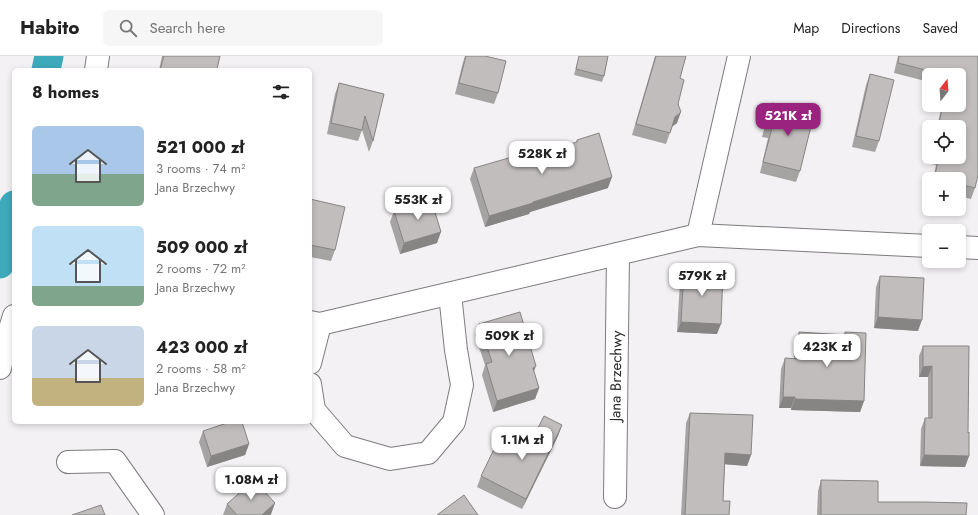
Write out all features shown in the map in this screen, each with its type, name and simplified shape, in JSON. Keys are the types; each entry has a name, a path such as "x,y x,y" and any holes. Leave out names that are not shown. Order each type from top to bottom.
{"street":[{"path":"96,68 98,56"},
{"path":"698,235 739,56"},
{"path":"312,347 315,323 450,294 698,235 922,246"},
{"path":"966,247 978,248"},
{"name":"Jana Brzechwy","path":"615,497 618,254"},
{"path":"312,397 314,410 345,446 390,459 428,453 454,422 462,385 456,350 450,294"},
{"path":"0,368 12,322"},
{"path":"68,462 115,461 153,515"}],"building":[{"path":"164,56 220,56 217,68 161,68"},
{"path":"466,56 485,56 506,61 498,93 459,83"},
{"path":"579,56 608,56 604,76 576,69"},
{"path":"656,56 686,56 680,78 684,80 678,104 681,112 675,117 670,133 636,124"},
{"path":"899,56 978,56 978,175 975,188 966,186 966,172 936,172 937,164 966,164 966,120 940,120 941,112 966,112 966,68 922,69 898,63"},
{"path":"870,74 894,80 879,141 856,136"},
{"path":"339,83 384,94 373,141 365,116 362,130 331,123"},
{"path":"772,103 814,114 800,171 763,162 772,128 766,126"},
{"path":"599,133 612,177 489,216 474,168 519,155 520,159 577,142 577,140"},
{"path":"312,199 345,207 335,250 312,245"},
{"path":"431,199 441,232 404,243 394,211"},
{"path":"684,270 723,272 721,324 681,322"},
{"path":"880,276 924,278 922,320 878,317"},
{"path":"520,312 536,366 533,368 539,388 497,401 486,364 492,362 479,324"},
{"path":"799,332 845,335 845,332 866,333 864,401 795,399 795,397 783,397 785,358 798,359"},
{"path":"923,346 969,346 969,456 924,455 925,418 932,418 932,366 923,367"},
{"path":"690,413 753,415 751,455 725,453 723,501 730,501 729,515 685,515"},
{"path":"544,416 562,425 526,499 481,476 497,443 524,456"},
{"path":"224,424 243,424 249,444 211,456 203,431"},
{"path":"254,480 275,503 262,515 237,515 227,504"},
{"path":"821,480 878,481 878,502 967,503 966,515 821,515"},
{"path":"464,495 478,515 437,515"},
{"path":"101,505 105,515 72,515"}],"waterway":[{"path":"46,68 49,56"},
{"path":"0,264 12,213"}]}
